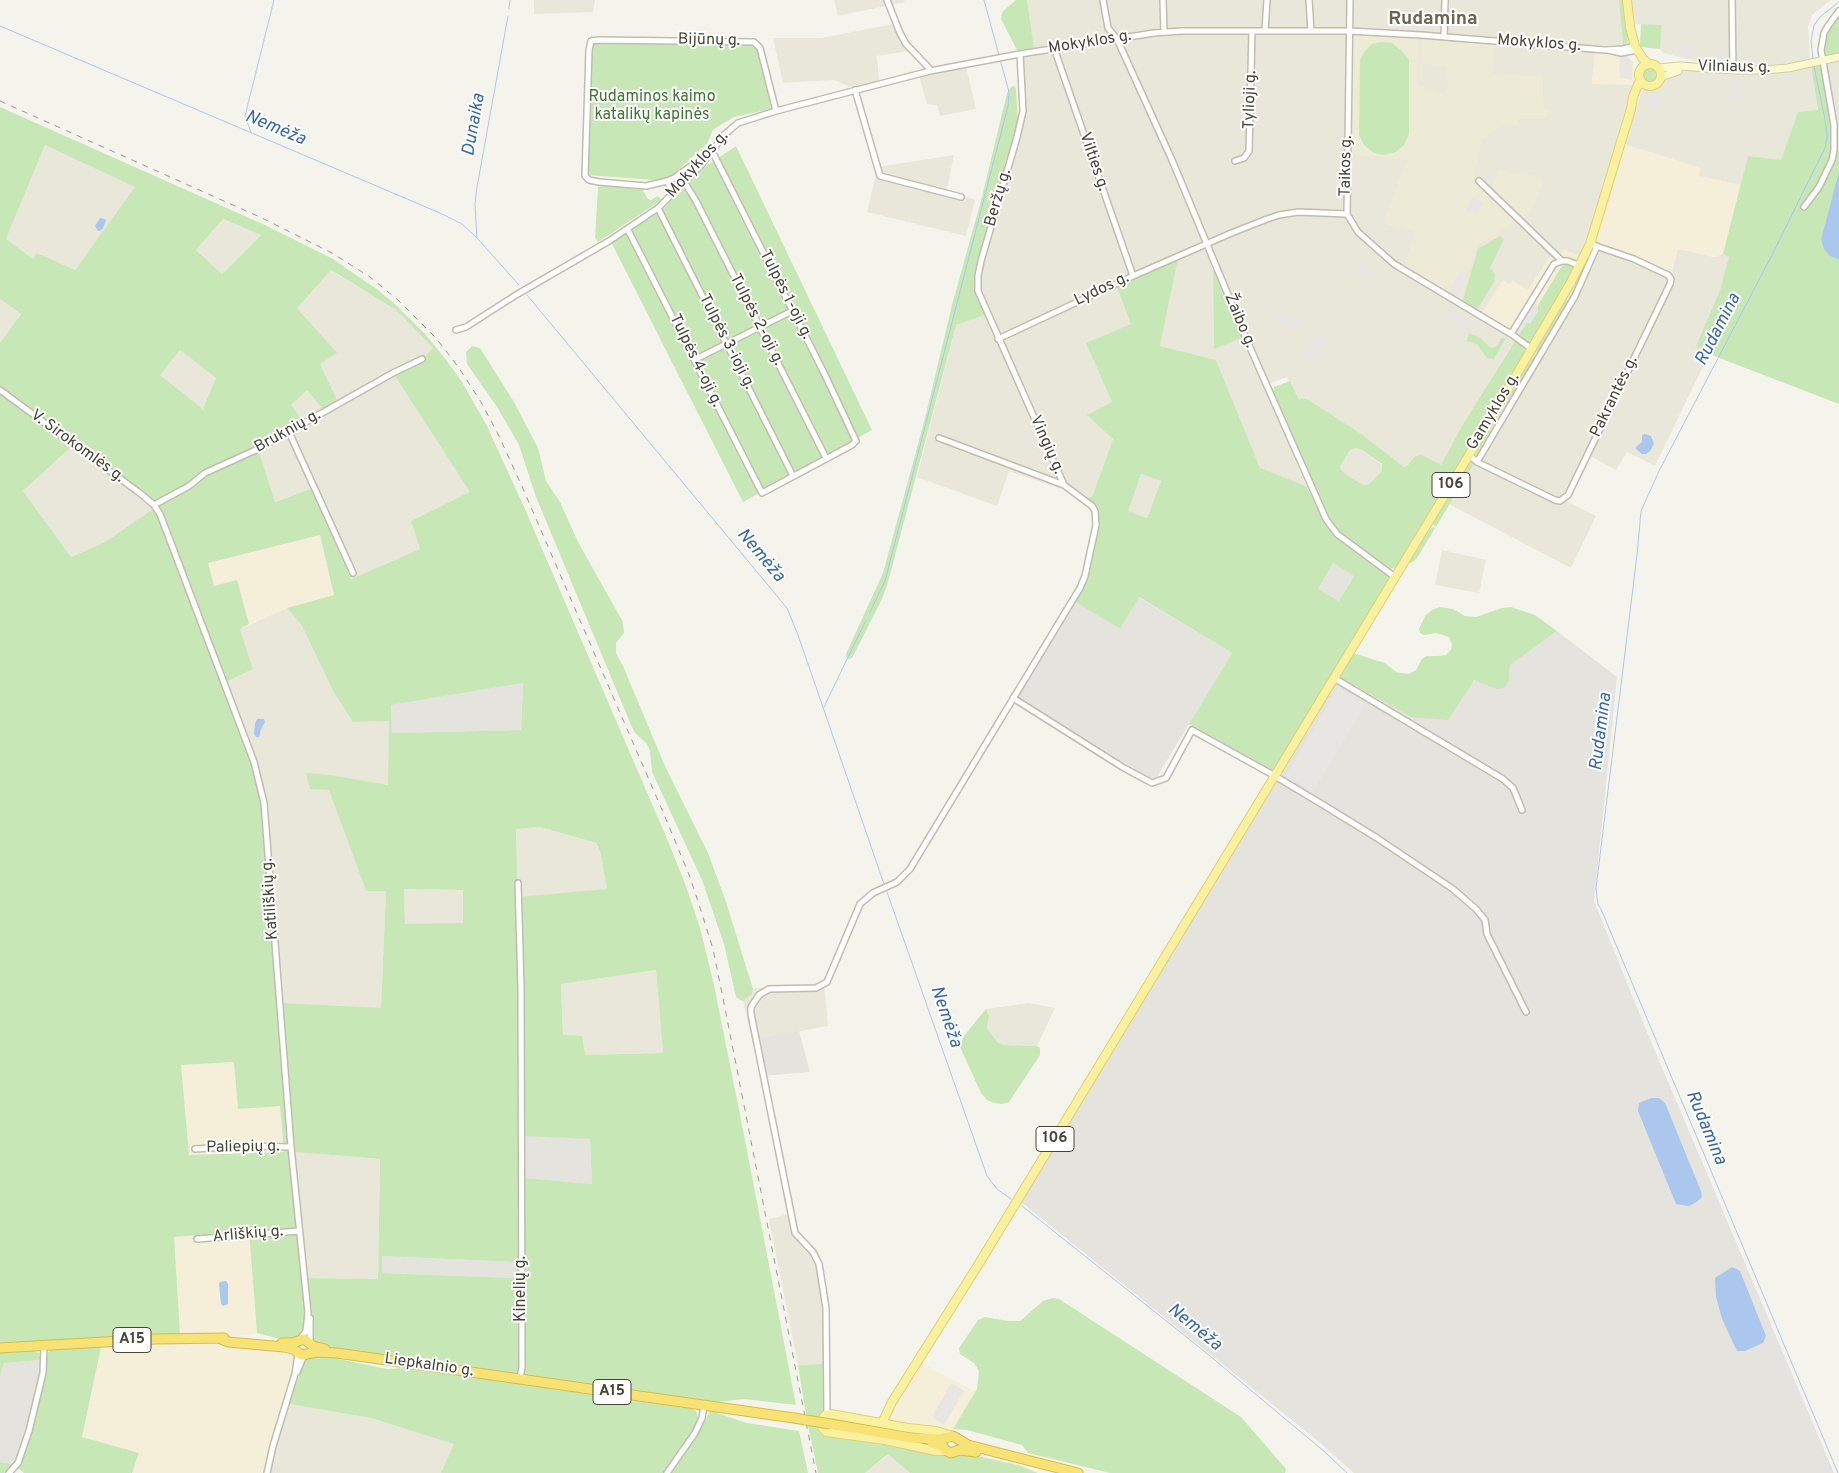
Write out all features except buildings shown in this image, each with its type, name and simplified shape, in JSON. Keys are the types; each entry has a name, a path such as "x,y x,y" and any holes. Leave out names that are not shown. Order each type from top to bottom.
{"highway":[{"name":"Liepkalnio g.","path":"0,1348 155,1339 235,1338 288,1343 303,1348 520,1379"},
{"name":"A15","path":"520,1379 794,1418 972,1446 1078,1473"},
{"name":"A15","path":"951,1444 1064,1473"}],"main road":[{"path":"1627,0 1634,49 1641,69 1649,64"},
{"path":"1634,49 1649,64 1659,68 1661,77 1658,82 1654,85 1644,83"},
{"name":"Vilniaus g.","path":"1659,68 1680,66 1732,70 1776,69 1839,57"},
{"name":"Vilniaus g.","path":"1661,77 1688,67"},
{"name":"106","path":"1641,69 1639,73 1644,83"},
{"name":"Gamyklos g.","path":"1275,776 1469,455 1593,245 1633,98 1644,83"},
{"name":"106","path":"882,1423 892,1402 985,1254 1275,776"},
{"path":"827,1414 882,1423 936,1431 951,1444 936,1451 885,1440 826,1432 820,1424 822,1418 827,1414"}],"street":[{"path":"887,0 906,44 930,71"},
{"name":"Žaibo g.","path":"1102,0 1105,22 1117,39 1172,160 1206,244 1326,519 1337,534 1395,577"},
{"path":"1163,0 1164,32"},
{"path":"1265,31 1267,0"},
{"path":"1309,0 1311,31"},
{"name":"Taikos g.","path":"1206,244 1280,215 1298,212 1347,214 1350,0"},
{"path":"1444,37 1445,0"},
{"path":"1732,0 1732,70"},
{"path":"1804,207 1819,187 1832,160 1834,150 1834,126 1821,61 1821,50 1824,33 1839,11"},
{"name":"Tylioji g.","path":"1235,161 1244,158 1249,151 1252,31"},
{"name":"Mokyklos g.","path":"456,330 466,327 516,295 628,230 658,208 685,183 731,128 738,123 776,111 930,71 999,57 1164,32 1349,31 1605,50 1634,49"},
{"name":"Bijūnų g.","path":"667,181 638,186 599,182 589,180 584,176 589,50 591,41 754,42 760,48 776,111"},
{"name":"Vilties g.","path":"1054,48 1133,276"},
{"name":"Beržų g.","path":"998,339 980,298 978,276 1023,111 1020,54"},
{"path":"855,90 880,176 961,197"},
{"path":"673,194 667,181 712,151"},
{"name":"Tulpės 1-oji g.","path":"712,151 856,441 852,445 826,458"},
{"path":"1479,181 1562,261"},
{"name":"Tulpės 2-oji g.","path":"685,183 696,201 826,458"},
{"name":"Tulpės 3-ioji g.","path":"658,208 793,476"},
{"path":"1347,214 1358,232 1394,264 1511,334 1532,349"},
{"name":"Tulpės 4-oji g.","path":"628,230 762,492 793,476"},
{"name":"Lydos g.","path":"998,339 1206,244"},
{"path":"1477,462 1575,296 1593,245"},
{"name":"Pakrantės g.","path":"1469,455 1477,462 1555,500 1560,500 1568,495 1671,279 1668,275 1634,259 1593,245"},
{"path":"1511,334 1553,266 1562,261 1568,261 1580,266"},
{"path":"694,360 792,311"},
{"name":"Vingių g.","path":"998,339 1064,484"},
{"name":"Bruknių g.","path":"154,505 189,486 206,473 258,449 393,373 422,359"},
{"name":"V. Sirokomlės g.","path":"0,390 154,505"},
{"path":"289,432 353,573"},
{"name":"Vingių g.","path":"939,438 1064,484"},
{"path":"793,476 826,458"},
{"path":"827,1414 826,1308 819,1264 813,1252 795,1233 752,1024 751,1007 759,994 770,989 816,988 826,982 860,904 873,893 897,882 910,869 1080,588 1085,576 1096,525 1095,511 1092,506 1064,484"},
{"name":"Katiliškių g.","path":"154,505 162,518 254,762 264,804 291,1147 308,1313 311,1322 273,1446 267,1473"},
{"path":"1334,678 1503,779 1513,788 1522,810"},
{"path":"1013,698 1124,768 1152,783 1166,778 1192,730 1275,776 1412,861 1454,889 1476,909 1484,920 1487,934 1526,1012"},
{"name":"Kinelių g.","path":"518,882 519,962 521,977 522,1367 520,1379"},
{"name":"Paliepių g.","path":"195,1149 242,1146 291,1147"},
{"name":"Arliškių g.","path":"197,1240 299,1231"},
{"name":"Katiliškių g.","path":"303,1348 308,1313"},
{"path":"9,1473 18,1463 30,1431 43,1373 44,1346"},
{"path":"667,1473 695,1433 702,1418 704,1405"}],"shaded area":[{"path":"534,0 595,0 593,12 534,14"},
{"path":"834,0 904,0 905,2 838,16"},
{"path":"1027,0 1619,0 1623,45 1596,45 1592,83 1634,85 1634,90 1589,237 1580,257 1564,249 1561,255 1554,251 1528,290 1512,281 1510,284 1517,337 1463,424 1441,466 1422,455 1415,456 1404,467 1360,433 1307,399 1302,398 1299,401 1287,377 1268,384 1211,246 1211,244 1236,232 1218,234 1115,281 1131,324 1087,343 1112,402 1113,439 1092,497 1080,498 1061,489 1009,471 997,506 917,477 956,325 985,315 977,296 975,287 976,276 1020,116 1017,50 1034,48"},
{"path":"1630,0 1831,0 1812,15 1808,27 1810,60 1768,67 1732,67 1711,65 1663,53 1660,49 1662,26 1633,24"},
{"path":"894,24 908,51 877,56 879,81 853,88 834,80 783,83 773,38 821,38"},
{"path":"1355,35 1418,37 1417,84 1446,95 1449,79 1447,78 1447,67 1422,63 1422,38 1495,44 1493,74 1543,76 1544,110 1548,110 1547,119 1518,119 1518,125 1500,127 1482,140 1474,181 1517,221 1477,246 1460,300 1403,267 1415,232 1383,223 1407,160 1350,154 1351,38"},
{"path":"1681,44 1694,46 1692,58 1679,56"},
{"path":"1715,51 1730,52 1730,62 1714,61"},
{"path":"1595,53 1628,56 1633,62 1634,85 1592,84"},
{"path":"1619,55 1627,56 1632,62 1632,80 1620,78"},
{"path":"1839,60 1839,150 1831,149 1832,130 1820,64"},
{"path":"1811,65 1818,111 1798,113 1781,161 1748,156 1741,185 1699,176 1700,168 1624,144 1641,93 1645,89 1657,86 1669,74 1694,70 1757,73"},
{"path":"966,66 976,109 940,116 937,105 927,104 919,75"},
{"path":"1732,81 1744,81 1743,101 1732,101"},
{"path":"1656,92 1662,101 1657,107 1639,106 1641,100"},
{"path":"1624,144 1700,168 1699,176 1741,185 1723,254 1714,257 1678,249 1672,274 1595,242"},
{"path":"45,145 136,187 74,271 38,253 33,259 6,239"},
{"path":"954,155 947,189 975,200 966,236 867,212 878,167"},
{"path":"1498,170 1540,177 1542,185 1535,204 1526,218 1522,218 1492,190"},
{"path":"1471,198 1483,202 1478,215 1466,210"},
{"path":"223,219 261,235 222,274 196,250"},
{"path":"1595,242 1671,274 1678,249 1714,257 1723,254 1730,256 1720,290 1696,346 1709,354 1655,466 1627,452 1616,470 1590,456 1566,501 1596,516 1571,568 1445,502 1581,274"},
{"path":"1205,247 1213,269 1214,348 1244,337 1306,486 1260,469 1216,360 1160,346 1178,259"},
{"path":"1564,249 1580,257 1574,270 1563,265 1537,307 1538,311 1527,322 1517,337 1481,314 1503,280 1510,284 1512,281 1528,290 1554,251 1560,255"},
{"path":"1360,266 1370,270 1366,279 1356,275"},
{"path":"330,270 396,310 433,348 418,363 395,376 471,492 411,521 420,549 351,579 311,489 275,502 256,446 303,421 290,405 307,390 320,364 336,353 297,308"},
{"path":"1459,271 1468,274 1457,301 1448,296"},
{"path":"1535,296 1538,311 1530,324 1527,322 1519,335 1513,331"},
{"path":"0,299 21,314 0,343"},
{"path":"1452,308 1469,319 1464,328 1446,317"},
{"path":"1280,311 1301,323 1296,331 1274,318"},
{"path":"1318,334 1326,339 1314,361 1305,356"},
{"path":"180,350 217,379 203,409 160,375"},
{"path":"72,446 153,509 105,542 71,557 23,491"},
{"path":"1356,448 1362,450 1382,465 1382,471 1368,485 1364,485 1351,478 1341,470 1340,466 1350,450"},
{"path":"1141,474 1161,481 1147,518 1127,511"},
{"path":"320,535 334,595 287,608 249,624 237,581 213,586 208,563"},
{"path":"1442,550 1486,560 1479,593 1435,585"},
{"path":"1333,563 1354,575 1339,601 1318,589"},
{"path":"1138,597 1232,653 1157,777 1154,778 1149,778 1018,697 1075,602 1120,629"},
{"path":"287,608 302,626 333,691 353,722 389,721 389,786 331,775 306,774 329,789 366,891 386,891 381,1009 282,1003 266,803 226,682 253,669 240,629"},
{"path":"1557,631 1617,677 1594,901 1647,1032 1834,1473 1354,1473 1318,1441 1020,1201 1339,677 1411,717 1475,680 1496,689 1509,681 1510,665"},
{"path":"523,683 521,730 392,733 391,705"},
{"path":"1338,688 1366,704 1313,792 1285,776"},
{"path":"540,827 595,843 600,851 607,889 518,898 516,829"},
{"path":"404,889 463,890 463,924 405,924"},
{"path":"656,970 663,1053 585,1055 563,1035 561,984"},
{"path":"824,982 828,1026 752,1040 743,1001 752,994 753,989 817,986"},
{"path":"1029,1003 1055,1008 1037,1046 1003,1045 997,1042 987,1028 989,1016 986,1009"},
{"path":"799,1031 810,1072 761,1076 752,1040"},
{"path":"234,1062 280,1105 284,1152 189,1155 181,1065"},
{"path":"525,1135 590,1139 592,1184 525,1178"},
{"path":"295,1152 380,1159 378,1279 307,1278"},
{"path":"789,1214 792,1228 817,1263 824,1308 824,1364 798,1365 769,1219"},
{"path":"249,1231 257,1333 237,1336 180,1334 174,1237"},
{"path":"382,1256 515,1262 515,1278 381,1273"},
{"path":"164,1344 234,1344 287,1350 295,1355 293,1372 271,1445 265,1473 132,1473 139,1453 82,1438 101,1347"},
{"path":"41,1360 43,1384 33,1429 18,1468 14,1464 0,1462 0,1376 3,1363"},
{"path":"922,1363 976,1392 953,1429 916,1426 890,1420 891,1414"},
{"path":"951,1383 964,1391 944,1425 932,1417"},
{"path":"289,1404 371,1418 455,1444 441,1473 270,1473 273,1453"},
{"path":"888,1453 910,1473 865,1473 887,1456"}],"green space":[{"path":"1016,0 1027,0 1034,48 1017,50 1001,19 1002,12"},
{"path":"1619,0 1624,0 1628,43 1623,45"},
{"path":"1839,13 1839,54 1824,56 1825,35"},
{"path":"1641,24 1662,25 1660,49 1640,47"},
{"name":"Rudaminos kaimo katalikų kapinės","path":"595,42 750,44 759,51 771,109 734,117 713,130 707,144 666,181 586,175 591,47"},
{"path":"1392,43 1409,60 1409,134 1404,145 1396,152 1384,155 1374,153 1364,145 1359,135 1360,60 1364,52 1372,44"},
{"path":"1820,64 1832,130 1831,149 1839,150 1839,171 1821,239 1830,256 1839,260 1839,404 1709,354 1696,346 1720,290 1729,257 1723,254 1748,156 1781,160 1798,112 1818,110 1811,65"},
{"path":"1647,67 1653,67 1658,72 1656,81 1647,83 1642,78 1642,72"},
{"path":"1014,86 1016,88 1018,126 976,276 975,287 977,296 985,315 956,325 888,582 882,599 852,658 849,659 846,657 846,654 883,573 924,422 1007,93"},
{"path":"0,107 265,225 333,259 378,290 397,306 426,335 462,382 487,426 524,507 668,841 700,928 714,985 796,1405 744,1399 718,1402 328,1347 313,1342 314,1326 307,1278 378,1279 380,1159 295,1152 282,1003 381,1008 386,891 366,891 329,790 310,789 306,773 331,775 388,785 389,721 353,722 333,691 302,626 287,608 334,595 320,535 208,563 214,586 237,580 249,624 240,629 253,669 226,682 164,518 122,478 0,387 0,343 21,314 0,299","holes":["45,145 135,187 75,270 37,253 33,259 6,239","223,219 261,235 222,274 196,250","331,270 396,310 433,348 418,363 395,376 470,492 411,521 420,549 351,579 311,489 275,502 257,446 303,421 291,405 307,390 324,410 337,400 320,364 337,353 297,308","180,350 216,378 203,409 160,375","523,683 521,730 392,733 391,705","540,827 596,843 600,851 607,889 518,897 516,829","404,889 463,890 463,923 405,924","656,970 663,1053 585,1055 582,1036 563,1035 561,984","525,1136 590,1139 592,1184 525,1178","382,1256 515,1262 515,1278 382,1273"]},
{"path":"736,146 872,430 743,502 611,242 662,210 700,170"},
{"path":"602,184 642,189 648,199 651,200 658,196 661,199 598,242 595,238 598,187"},
{"path":"1500,236 1504,239 1490,268 1495,274 1494,282 1478,308 1475,309 1463,300 1478,249"},
{"path":"1178,259 1160,346 1216,360 1260,468 1306,486 1331,532 1387,574 1389,578 1274,769 1271,770 1189,724 1232,653 1139,597 1120,629 1075,602 1082,588 1098,523 1097,509 1086,498 1092,497 1113,439 1087,415 1112,402 1086,343 1131,324 1116,285","holes":["1141,474 1161,481 1147,518 1128,511","1333,563 1354,576 1339,601 1318,589"]},
{"path":"1569,264 1574,270 1529,344 1517,337 1527,322 1530,323 1538,311 1537,307 1560,269 1563,265"},
{"path":"1213,269 1244,337 1214,349"},
{"path":"1566,300 1569,300 1569,304 1538,352 1536,350"},
{"path":"1469,333 1480,338 1491,348 1497,346 1501,338 1506,338 1494,359 1487,358 1477,344 1467,341"},
{"path":"1515,341 1525,349 1526,354 1404,557 1396,568 1389,569 1361,550 1336,529 1330,521 1273,392 1274,387 1290,381 1299,400 1302,398 1307,399 1360,433 1404,467 1415,456 1422,455 1441,465 1463,424","holes":["1356,448 1382,464 1382,471 1368,485 1364,485 1351,478 1341,470 1340,466 1350,450"]},
{"path":"472,346 480,348 514,402 538,448 546,481 560,502 578,542 623,622 624,633 616,643 616,653 665,766 708,853 726,902 753,989 752,994 743,1001 736,997 724,944 702,880 652,772 650,751 647,744 635,733 631,725 536,497 519,445 497,407 467,364 466,352"},
{"path":"1533,357 1535,361 1509,406 1504,409 1512,391"},
{"path":"0,393 72,446 23,491 71,557 105,542 153,509 160,519 253,768 262,805 281,1064 305,1320 304,1329 294,1339 284,1340 257,1333 249,1231 174,1237 180,1334 0,1343","holes":["234,1062 238,1109 280,1106 284,1152 189,1155 181,1065"]},
{"path":"1492,430 1493,432 1481,452 1476,454 1488,432"},
{"path":"1472,460 1474,463 1436,527 1432,524"},
{"path":"1433,527 1435,528 1417,558 1413,562 1408,563 1427,532"},
{"path":"1440,607 1453,609 1465,616 1476,617 1502,608 1511,607 1535,615 1557,631 1510,665 1509,681 1504,688 1496,689 1474,680 1448,720 1411,717 1339,677 1353,653 1385,663 1396,672 1409,674 1416,670 1422,659 1426,656 1446,655 1451,650 1452,644 1449,637 1436,633 1424,635 1420,633 1419,629 1425,616 1432,610"},
{"path":"986,1009 989,1016 987,1028 997,1042 1003,1045 1037,1046 1040,1048 1040,1055 1009,1102 1002,1104 987,1100 981,1093 960,1047 963,1037"},
{"path":"1053,1298 1059,1299 1241,1417 1286,1469 1285,1473 1110,1473 1028,1453 1022,1445 967,1430 953,1429 977,1389 979,1371 974,1363 960,1354 959,1348 978,1320 985,1317 1020,1321 1043,1301"},
{"path":"101,1347 82,1437 139,1453 132,1473 24,1473 18,1468 33,1429 48,1352 53,1349"},
{"path":"32,1351 39,1353 41,1360 4,1363 0,1376 0,1353"},
{"path":"315,1354 387,1369 407,1368 692,1409 696,1411 698,1417 706,1418 711,1411 747,1423 799,1431 808,1473 441,1473 454,1444 371,1418 289,1404 305,1359"},
{"path":"824,1364 824,1411 819,1417 806,1415 798,1365"},
{"path":"808,1425 816,1426 818,1432 824,1436 950,1457 968,1454 1018,1465 1038,1473 910,1473 888,1454 865,1473 818,1473"},
{"path":"0,1462 14,1464 4,1473 0,1473"}],"water":[{"path":"1839,171 1839,260 1830,256 1824,249 1821,239"},
{"path":"100,218 106,221 102,230 98,231 95,226"},
{"path":"1642,435 1651,436 1654,444 1650,451 1642,454 1636,447 1642,442"},
{"path":"257,719 264,719 265,722 259,737 256,737 254,734"},
{"path":"1651,1098 1659,1098 1665,1103 1701,1191 1702,1197 1689,1206 1676,1204 1638,1111 1639,1103"},
{"path":"1732,1267 1740,1271 1766,1336 1763,1343 1745,1351 1737,1351 1722,1319 1716,1297 1715,1278"},
{"path":"226,1281 228,1284 228,1304 223,1306 221,1304 219,1284"}],"waterway":[{"path":"251,132 245,116 274,0"},
{"name":"Dunaika","path":"509,9 510,0"},
{"path":"984,0 999,55"},
{"name":"Rudamina","path":"1813,59 1811,41 1814,25 1820,17 1839,2"},
{"name":"Dunaika","path":"477,238 475,204 477,187 508,16"},
{"name":"Nemėža","path":"0,26 440,213 462,224 519,285"},
{"path":"870,612 885,581 1008,106 1009,92 1000,59"},
{"name":"Rudamina","path":"1814,66 1825,119 1827,137 1825,148 1772,255 1659,471 1641,511 1596,888 1598,905 1838,1473"},
{"name":"Nemėža","path":"527,295 787,608 884,884"},
{"path":"824,707 865,622"},
{"name":"Nemėža","path":"887,892 987,1176 997,1189 1011,1199"},
{"name":"Nemėža","path":"1022,1206 1204,1351 1326,1453 1347,1473"}],"railway":[{"path":"0,101 262,218 332,253 370,277 399,301 436,338 459,368 481,402 524,491 663,812 690,877 703,917 713,949 723,998 816,1473"}],"district":[{"name":"Rudamina","path":"1433,20"}]}
